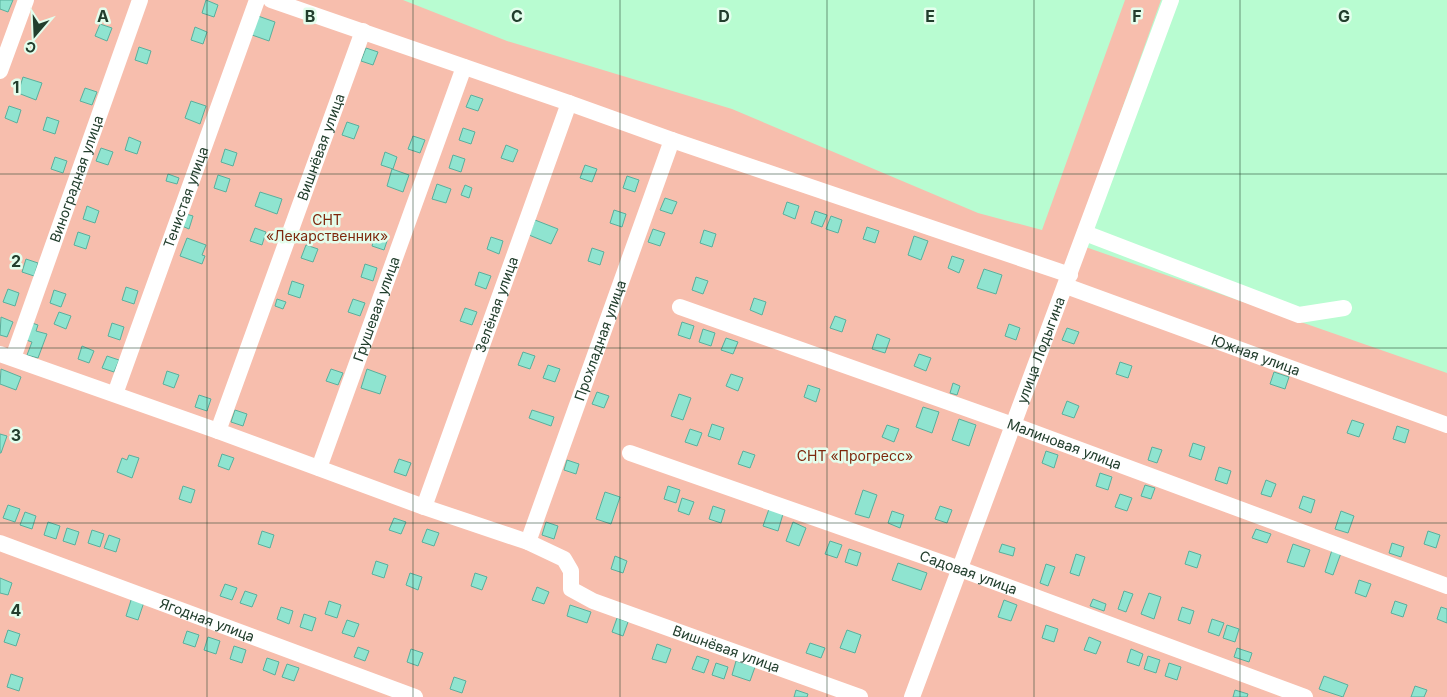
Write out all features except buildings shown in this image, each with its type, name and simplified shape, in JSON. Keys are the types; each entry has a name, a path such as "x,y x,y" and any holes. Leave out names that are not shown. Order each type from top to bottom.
{"street":[{"path":"0,71 26,0"},
{"name":"Виноградная улица","path":"6,356 140,0"},
{"name":"Тенистая улица","path":"115,394 257,0"},
{"name":"Южная улица","path":"271,0 464,66 1068,280 1447,426"},
{"path":"1171,0 1085,233 1299,315 1344,308"},
{"name":"Вишнёвая улица","path":"218,431 363,31"},
{"name":"Грушевая улица","path":"320,468 464,66"},
{"name":"Зелёная улица","path":"424,507 569,103"},
{"name":"Прохладная улица","path":"528,542 672,140"},
{"name":"улица Лодыгина","path":"912,697 1012,424 1085,233"},
{"name":"Малиновая улица","path":"680,307 1012,424 1447,586"},
{"path":"6,356 424,507 528,542"},
{"name":"Садовая улица","path":"630,453 960,569 1305,697"},
{"name":"Вишнёвая улица","path":"528,542 564,560 571,571 571,589 593,601 860,697"},
{"name":"Ягодная улица","path":"0,543 416,697"}],"green space":[{"name":"СНТ «Прогресс»","path":"0,0 403,0 507,41 732,109 978,213 1042,230 1125,0 1161,0 1074,243 1447,373 1447,697 0,697"}],"park label":[{"name":"СНТ «Лекарственник»","path":"327,228"}]}
